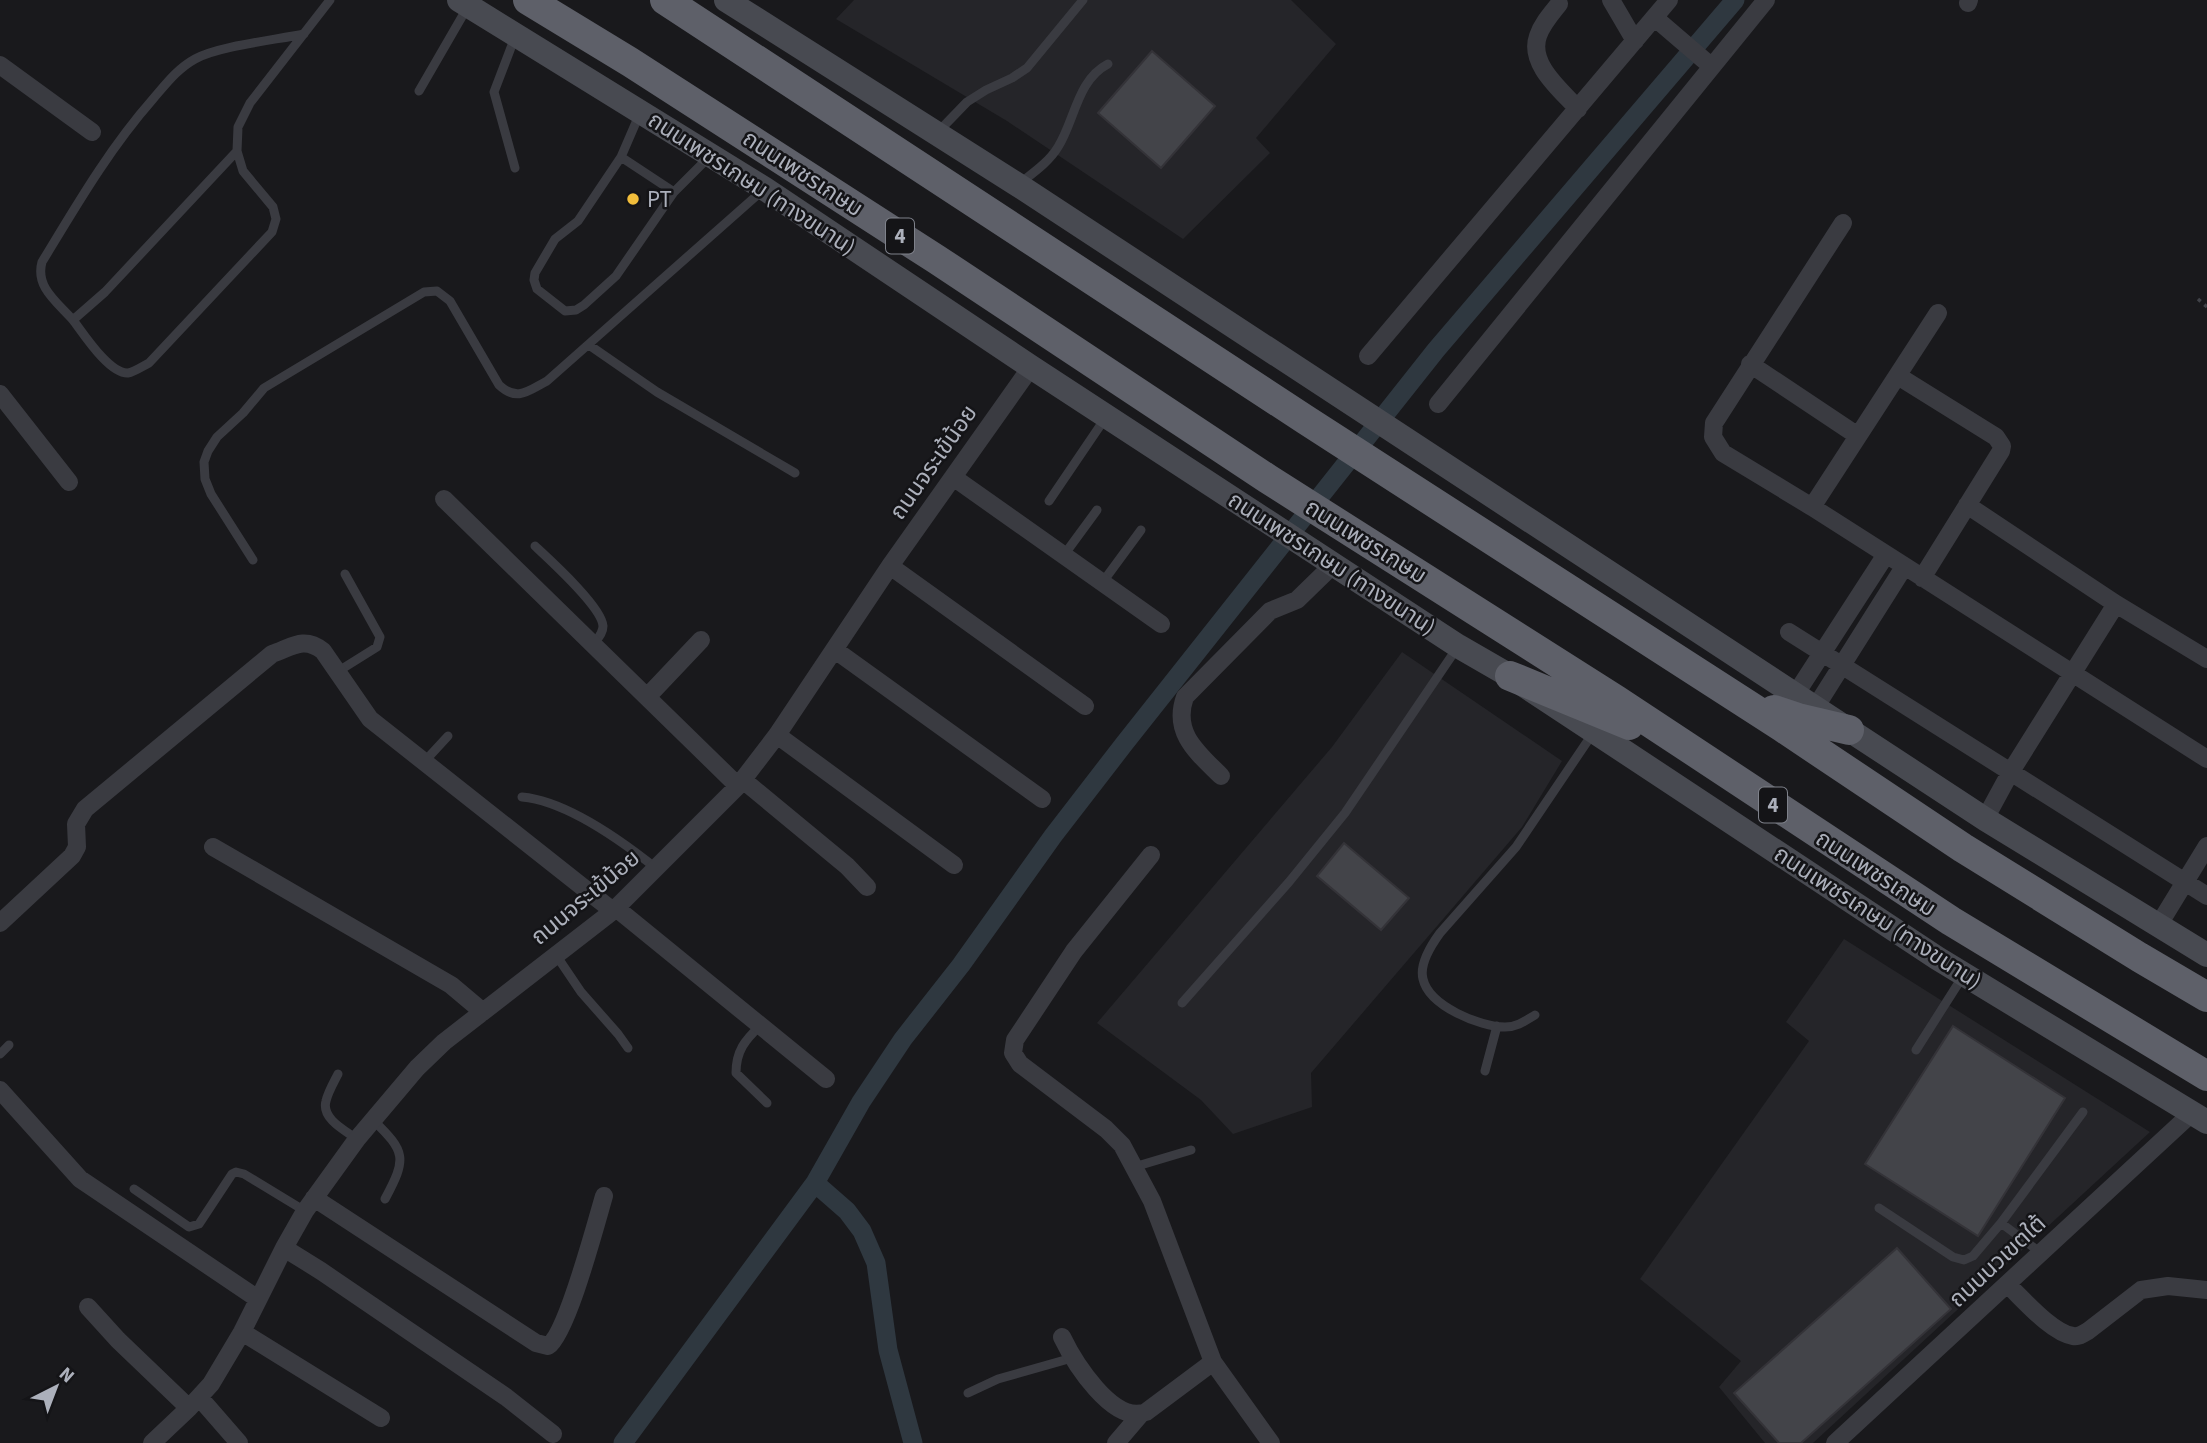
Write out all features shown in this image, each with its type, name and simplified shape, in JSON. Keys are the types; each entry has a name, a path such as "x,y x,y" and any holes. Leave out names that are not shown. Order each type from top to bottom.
{"highway":[{"name":"ถนนเพชรเกษม","path":"528,0 630,62 936,259 1268,479 1673,738 1951,921 2207,1076"},
{"path":"665,0 1963,848 2207,997"},
{"path":"1510,676 1629,725 1673,738"},
{"path":"1731,694 1798,718 1849,730"}],"main road":[{"path":"726,0 1018,185 1986,819 2207,955"},
{"name":"ถนนเพชรเกษม (ทางขนาน)","path":"463,3 765,189 1031,367 1458,646 1510,676 1964,974 2199,1117"}],"street":[{"path":"1611,0 1635,41"},
{"path":"1368,356 1635,41 1661,24 1669,0"},
{"path":"1438,404 1535,286 1706,62 1766,0"},
{"path":"1559,4 1542,28 1535,50 1541,65 1578,109"},
{"path":"1661,24 1706,62"},
{"path":"0,65 92,132"},
{"path":"1843,223 1750,364 1714,424 1713,437 1723,453 2207,759"},
{"path":"1812,507 1938,313"},
{"path":"1750,364 1858,436"},
{"name":"ถนนจระเข้น้อย","path":"152,1443 194,1403 218,1373 309,1205 357,1139 417,1068 444,1042 614,909 657,869 740,783 777,735 890,566 1031,367"},
{"path":"1898,376 2000,441 2001,451 1922,578"},
{"path":"0,394 69,482"},
{"path":"953,477 1161,624"},
{"path":"443,499 647,697 740,783 847,866 867,887"},
{"path":"1966,505 2116,604 2207,659"},
{"path":"1805,702 1822,653 1885,556"},
{"path":"1221,776 1187,739 1182,724 1181,707 1185,697 1270,611 1297,600 1329,561"},
{"path":"890,566 1085,706"},
{"path":"1805,702 1842,666 1904,567"},
{"path":"1986,819 2010,773 2116,604"},
{"path":"1789,632 2207,896"},
{"path":"647,697 701,640"},
{"path":"0,923 72,856 77,847 76,824 85,809 272,654 306,642 323,651 370,719 826,1079"},
{"path":"835,650 1042,799"},
{"path":"777,735 954,865"},
{"path":"2158,926 2207,846"},
{"path":"213,847 451,985 483,1012"},
{"path":"1151,855 1074,951 1016,1040 1013,1052 1020,1064 1107,1129 1122,1145 1152,1201 1213,1362 1271,1443"},
{"path":"0,1090 80,1179 258,1299"},
{"name":"ถนนนวเขตใต้","path":"1835,1443 2041,1253 2199,1117"},
{"path":"309,1205 536,1343 548,1346 555,1340 570,1306 604,1196"},
{"path":"284,1248 506,1397 553,1434"},
{"path":"2008,1285 2070,1336 2078,1336 2088,1331 2141,1290 2168,1286 2207,1290"},
{"path":"88,1307 118,1340 239,1443"},
{"path":"242,1332 381,1418"},
{"path":"1062,1337 1072,1357 1098,1392 1120,1408 1140,1415"},
{"path":"1116,1443 1140,1415 1213,1362"}],"lane":[{"path":"304,34 216,51 179,69 127,129 42,262 40,281 102,356 118,370 129,373 149,363 272,232 276,219 273,207 243,171 237,151 238,127 250,103 304,34 330,0"},
{"path":"936,134 967,102 1027,68 1083,0"},
{"path":"419,91 463,3"},
{"path":"515,168 494,92 516,35"},
{"path":"1018,185 1044,163 1059,145 1073,108 1098,69 1108,64"},
{"path":"640,111 621,157 578,221 555,239 536,272 534,281 537,289 565,311 576,310 584,305 616,276 674,192 711,156"},
{"path":"73,320 105,292 237,151"},
{"path":"621,157 674,192"},
{"path":"253,560 211,494 205,479 204,462 217,437 243,413 264,388 424,292 437,291 450,301 499,385 507,392 520,395 547,382 765,189"},
{"path":"589,345 657,393 795,473"},
{"path":"1049,501 1107,416"},
{"path":"1064,555 1097,510"},
{"path":"1102,583 1141,530"},
{"path":"535,546 585,597 602,621 602,632 593,645"},
{"path":"337,672 377,647 380,637 345,574"},
{"path":"1182,1003 1289,882 1345,813 1458,646"},
{"path":"1535,1015 1521,1024 1507,1027 1475,1021 1445,1006 1431,993 1422,978 1425,961 1440,933 1516,846 1594,732"},
{"path":"424,762 447,736"},
{"path":"522,797 538,798 571,812 637,853 657,869"},
{"path":"556,955 581,992 628,1048"},
{"path":"1916,1050 1964,974"},
{"path":"760,1026 744,1041 736,1064 736,1073 766,1103"},
{"path":"1485,1071 1497,1026"},
{"path":"0,1054 9,1045"},
{"path":"338,1074 325,1108 329,1116 357,1139"},
{"path":"1879,1208 1953,1257 1964,1260 1973,1256 2001,1223 2083,1112"},
{"path":"373,1119 395,1141 400,1151 397,1178 385,1199"},
{"path":"1134,1167 1191,1150"},
{"path":"134,1189 189,1227 199,1224 236,1172 309,1205"},
{"path":"2001,1223 2041,1253"},
{"path":"968,1393 998,1378 1072,1357"}],"path":[{"path":"2198,299 2207,307"}],"shaded area":[{"path":"854,0 1291,0 1336,44 1256,138 1270,153 1183,239 1007,121 836,19"},
{"path":"1402,652 1562,761 1522,827 1311,1073 1312,1107 1233,1134 1201,1100 1097,1023 1332,747"},
{"path":"1844,939 2150,1132 1813,1443 1765,1443 1719,1387 1741,1361 1640,1279 1809,1041 1786,1022"}],"building":[{"path":"1152,51 1215,106 1161,168 1098,113"},
{"path":"1344,843 1409,898 1381,930 1317,876"},
{"path":"1953,1026 2065,1098 1978,1236 1865,1164"},
{"path":"1897,1248 1951,1309 1801,1443 1779,1443 1734,1393"}],"waterway":[{"path":"623,1443 815,1183 861,1102 903,1039 961,965 1053,836 1436,350 1735,0"},
{"path":"815,1183 847,1211 862,1231 876,1263 888,1350 913,1443"}],"place":[{"name":"PT","path":"633,199"}]}
